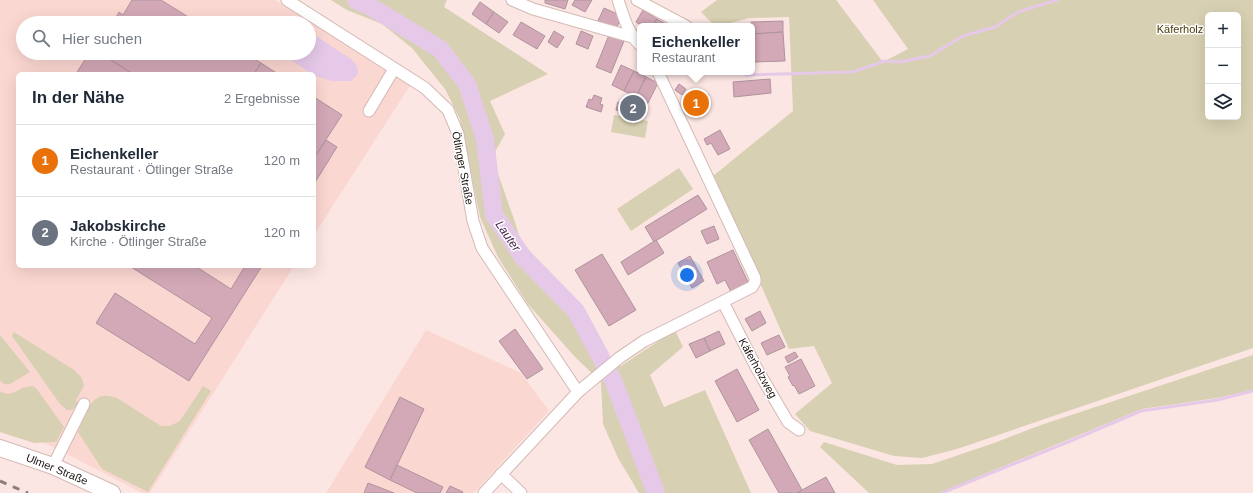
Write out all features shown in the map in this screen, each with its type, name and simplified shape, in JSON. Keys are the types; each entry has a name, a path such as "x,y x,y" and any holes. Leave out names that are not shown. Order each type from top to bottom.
{"main road":[{"name":"Ulmer Straße","path":"0,448 53,466 112,493"}],"street":[{"name":"Ötlinger Straße","path":"288,0 313,16"},
{"path":"512,0 533,9 632,37"},
{"path":"618,0 626,25 632,37 637,42"},
{"path":"637,0 680,23"},
{"name":"Ötlinger Straße","path":"316,18 425,88 448,110 458,134 473,221 482,248 578,392"},
{"path":"369,111 394,69"},
{"path":"484,493 578,392 619,358 644,341 752,287 755,282 755,278 659,75"},
{"name":"Käferholzweg","path":"723,302 761,375 788,422 798,430"},
{"path":"53,466 84,404"},
{"path":"501,474 521,493"}],"shaded area":[{"path":"0,0 275,0 301,16 16,16 16,60 316,60 316,25 411,84 316,232 316,72 16,72 16,268 293,268 150,493 142,493 61,451 0,422"},
{"path":"316,36 351,59 357,66 358,74 351,81 332,81 316,76 316,72 309,72 291,60 316,60"},
{"path":"426,330 521,373 549,411 474,493 326,493"}],"green space":[{"path":"331,0 447,0 444,7 548,74 490,101 505,134 492,157 521,242 566,289 583,314 608,357 621,366 675,330 683,347 650,375 664,407 705,390 751,493 639,493 618,458 603,424 601,382 575,357 527,303 498,257 480,217 460,119 445,89 412,48 382,24 347,10"},
{"name":"Käferholz","path":"717,0 836,0 883,62 908,49 873,0 1253,0 1253,348 957,449 922,458 894,456 810,431 795,414 832,383 814,346 789,349 713,176 793,111 789,17 749,18 730,23 712,23 701,12"},
{"path":"614,115 648,121 645,138 611,132"},
{"path":"679,168 693,189 631,231 617,209"},
{"path":"14,332 74,370 82,378 84,386 76,400 78,404 72,410 67,410 60,404 12,336"},
{"path":"0,335 30,372 10,384 4,384 0,381"},
{"path":"1253,355 1253,390 1217,398 1142,409 939,493 869,493 820,447 824,442 897,465 932,464 1041,425"},
{"path":"32,386 36,388 64,427 56,442 34,443 0,432 0,391 9,394 22,388"},
{"path":"203,386 211,391 148,492 102,469 78,432 87,410 96,399 101,396 117,398 161,426 170,426 180,421"}],"building":[{"path":"132,0 161,0 187,16 117,16 119,12 123,15"},
{"path":"545,0 568,0 565,9 545,3"},
{"path":"575,0 592,0 585,12 572,5"},
{"path":"480,2 494,12 486,24 472,14"},
{"path":"604,8 622,16 615,31 597,23"},
{"path":"643,10 657,19 654,23 636,22"},
{"path":"494,12 508,22 499,33 486,24"},
{"path":"657,19 664,23 654,23"},
{"path":"783,21 783,32 755,34 755,23 751,22"},
{"path":"521,22 545,36 537,49 513,35"},
{"path":"554,31 564,37 557,48 548,42"},
{"path":"581,31 593,36 588,49 576,44"},
{"path":"783,32 785,61 755,62 755,34"},
{"path":"609,35 624,41 611,73 596,67"},
{"path":"85,60 111,60 130,72 77,72"},
{"path":"111,60 256,60 261,63 255,72 130,72"},
{"path":"261,63 275,72 255,72"},
{"path":"621,65 634,71 624,91 612,85"},
{"path":"634,71 637,72 637,75 646,77 636,97 624,91"},
{"path":"646,77 658,83 648,103 636,97"},
{"path":"770,79 771,93 734,97 733,82"},
{"path":"679,84 686,89 682,95 675,90"},
{"path":"692,89 709,95 700,117 684,111"},
{"path":"594,95 602,98 600,104 603,105 601,112 586,107 589,99 592,100"},
{"path":"316,98 342,115 316,155"},
{"path":"618,102 625,104 623,111 616,110"},
{"path":"625,102 643,105 640,120 623,116"},
{"path":"720,130 730,149 718,155 711,143 707,145 704,139"},
{"path":"326,140 337,147 316,181 316,155"},
{"path":"698,195 707,209 654,242 645,227"},
{"path":"714,226 719,239 707,244 701,231"},
{"path":"656,240 664,253 628,275 621,262"},
{"path":"733,250 749,284 731,292 725,280 717,284 707,262"},
{"path":"602,254 636,310 609,326 575,270"},
{"path":"690,256 704,281 692,288 678,263"},
{"path":"133,268 198,268 231,289 244,268 261,268 189,381 96,323 115,293 195,344 212,318"},
{"path":"760,311 766,323 752,331 745,319"},
{"path":"515,329 543,369 527,379 499,341"},
{"path":"719,331 725,344 710,351 704,338"},
{"path":"779,335 785,347 767,355 761,343"},
{"path":"704,338 710,351 696,358 689,344"},
{"path":"795,352 798,357 788,363 785,357"},
{"path":"801,359 815,386 799,394 788,377 790,376 785,367"},
{"path":"737,369 759,410 737,422 715,381"},
{"path":"400,397 424,409 390,480 365,467"},
{"path":"768,429 802,490 797,493 779,493 749,440"},
{"path":"397,465 443,487 440,493 417,493 390,480"},
{"path":"826,477 835,493 797,493 802,490"},
{"path":"368,483 394,493 364,493"},
{"path":"450,486 463,492 446,493"}],"waterway":[{"name":"Lauter","path":"356,0 373,8 440,49 467,84 485,139 494,215 523,257 576,311 613,380 656,493"},
{"path":"755,75 852,72 884,61 900,62 930,56 963,36 995,27 1018,12 1057,0"},
{"path":"942,493 1141,411 1217,400 1253,391"}],"railway":[{"path":"0,481 28,493"}],"place":[{"name":"Eichenkeller","path":"696,103"},
{"name":"Jakobskirche","path":"633,108"}]}
